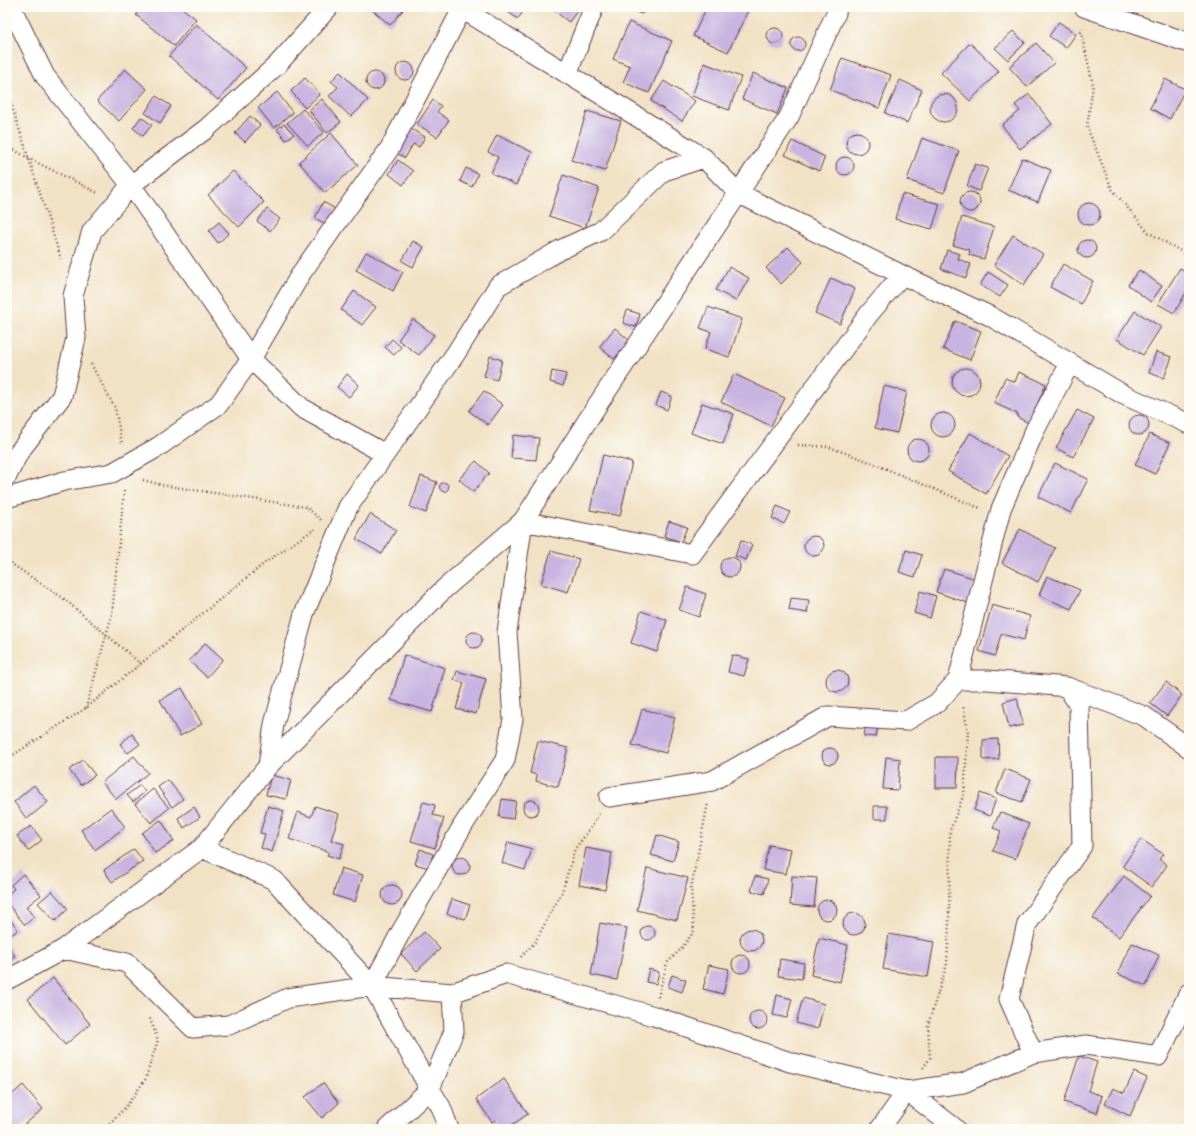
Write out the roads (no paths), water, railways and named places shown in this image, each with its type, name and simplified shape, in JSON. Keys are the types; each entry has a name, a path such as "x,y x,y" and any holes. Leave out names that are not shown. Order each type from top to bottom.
{"street":[{"path":"11,7 45,76 131,185 251,359 302,408 385,454"},
{"path":"7,476 19,452 62,396 76,338 73,296 92,231 131,185 206,129 271,70 329,7"},
{"path":"567,74 594,7"},
{"path":"7,980 64,949 202,848 268,766 444,589 523,521 603,397 790,117 836,13 837,7"},
{"path":"1093,7 1189,43"},
{"path":"7,498 64,481 126,471 219,404 251,359 302,272 390,148 462,8 704,158 738,193 902,275 990,316 1124,395 1189,424"},
{"path":"268,766 274,724 304,614 348,507 456,353 498,286 560,250 601,231 664,171 704,158"},
{"path":"523,521 692,554 869,314 902,275"},
{"path":"609,797 712,781 828,716 906,721 937,703 958,680 1002,509 1035,430 1070,363"},
{"path":"372,986 410,916 462,827 505,760 513,719 507,632 523,521"},
{"path":"958,680 988,680 1067,687 1144,716 1189,748"},
{"path":"1033,1054 1009,1000 1027,924 1082,846 1079,705 1067,687"},
{"path":"202,848 274,880 372,986 441,1107 449,1129"},
{"path":"64,949 127,963 193,1028 229,1025 288,998 372,986 452,993 506,974 654,1016 790,1062 907,1091 963,1083 1033,1054 1086,1045 1158,1056 1189,993"},
{"path":"387,1129 430,1089 454,1031 452,993"},
{"path":"880,1129 907,1091"},
{"path":"907,1091 956,1129"}]}
